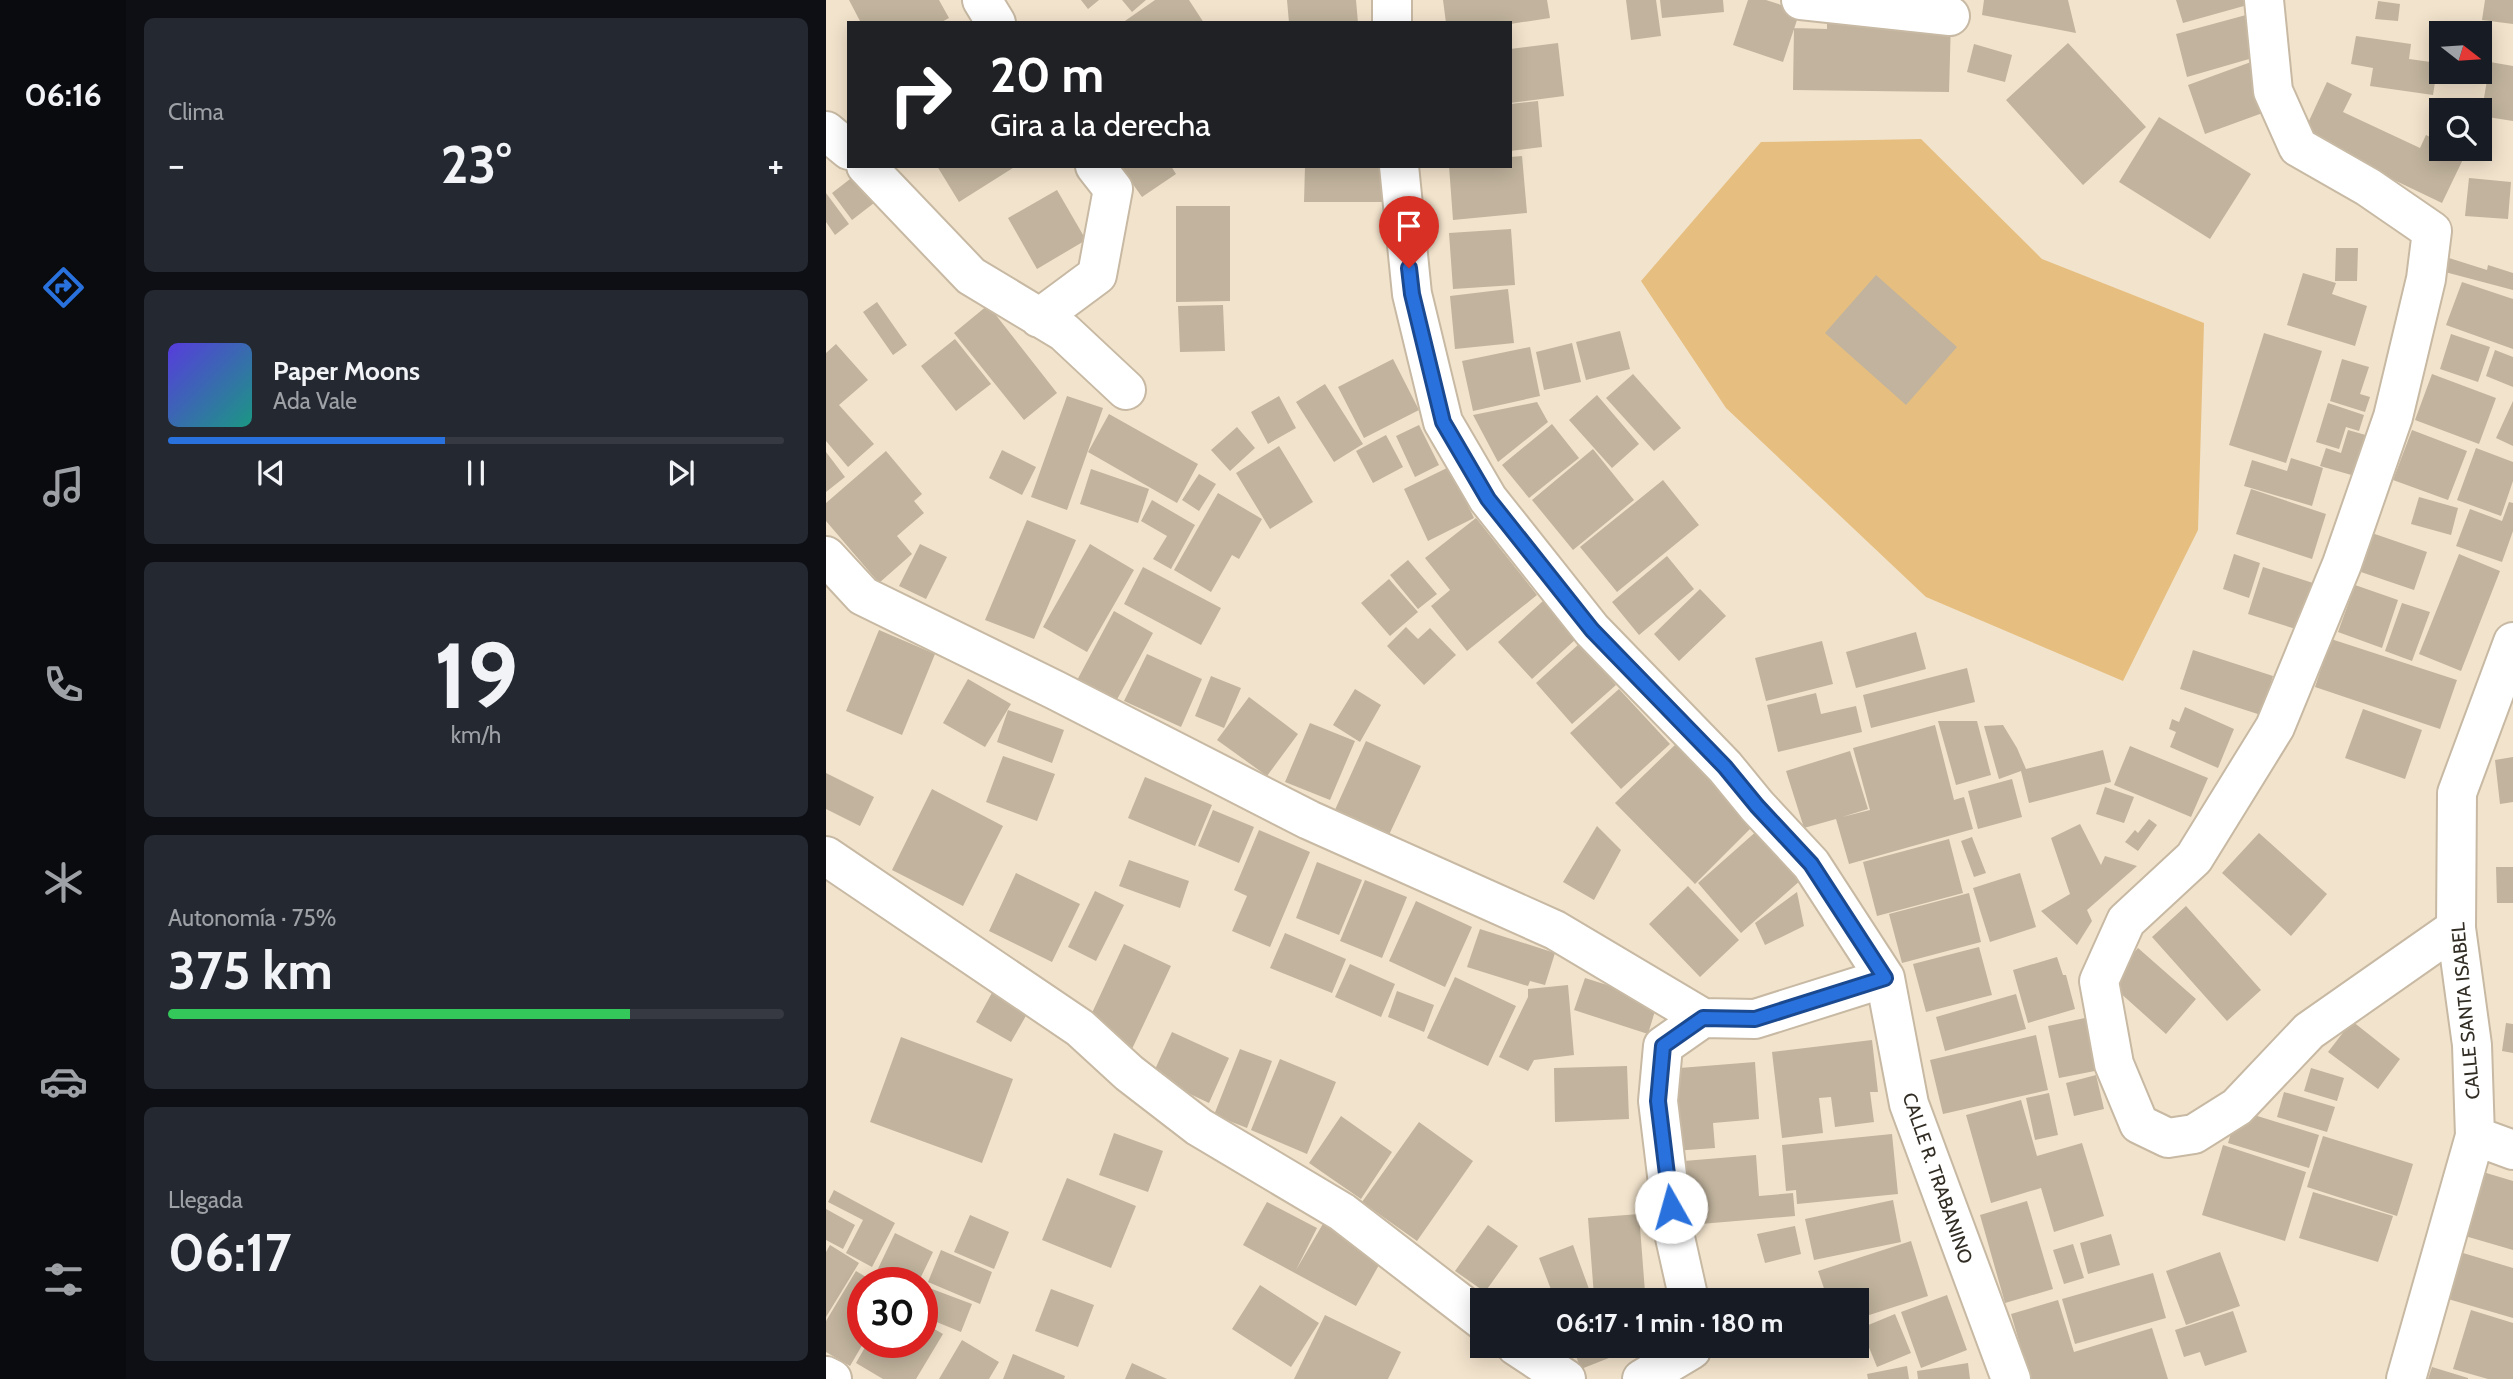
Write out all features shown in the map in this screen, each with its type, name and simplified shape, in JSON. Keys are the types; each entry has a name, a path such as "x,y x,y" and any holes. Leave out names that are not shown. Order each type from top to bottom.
{"street":[{"path":"982,0 995,21"},
{"path":"1392,0 1392,21"},
{"path":"1801,0 1950,16"},
{"path":"2264,0 2273,91 2298,147 2368,187 2432,231 2426,279 2393,417 2342,564 2275,727 2194,858 2126,921 2099,981 2113,1064 2139,1124 2168,1138 2194,1134 2237,1107 2309,1031 2456,928"},
{"path":"826,131 847,148"},
{"path":"868,168 971,276 1064,332 1126,390"},
{"path":"1039,318 1097,275 1113,189 1097,168"},
{"name":"CALLE R. TRABANINO","path":"1399,168 1412,294 1443,422 1488,499 1592,630 1725,767 1811,864 1885,978 1909,1104 2011,1379"},
{"path":"826,556 863,596 1055,690 1309,820 1555,930 1703,1018 1755,1019 1885,978"},
{"name":"CALLE SANTA ISABEL","path":"2406,1379 2475,1136 2472,1045 2456,928 2457,793 2513,642"},
{"path":"826,856 1080,1028 1129,1073 1199,1127 1342,1212 1470,1311"},
{"path":"1686,1288 1674,1233 1658,1101 1663,1046 1703,1018"},
{"path":"2475,1136 2513,1150"},
{"path":"1534,1358 1566,1379"},
{"path":"1642,1379 1677,1358"},
{"path":"826,1376 832,1379"}],"shaded area":[{"path":"1921,139 2042,259 2204,323 2198,530 2123,681 1926,597 1726,408 1641,281 1761,142"}],"building":[{"path":"849,0 939,0 949,18 944,21 860,21"},
{"path":"1081,0 1099,0 1088,9"},
{"path":"1122,0 1146,0 1132,12"},
{"path":"1155,0 1189,0 1203,21 1125,21"},
{"path":"1287,0 1356,0 1358,21 1289,21"},
{"path":"1443,0 1547,0 1550,18 1512,24 1512,21 1446,21"},
{"path":"1626,0 1656,0 1661,36 1631,40"},
{"path":"1660,0 1723,0 1724,12 1662,18"},
{"path":"1748,0 1766,0 1800,11 1783,62 1733,45"},
{"path":"1984,0 2068,0 2076,33 1982,15"},
{"path":"2176,0 2250,0 2251,4 2183,23"},
{"path":"2485,0 2513,0 2513,24 2482,20"},
{"path":"2378,1 2400,4 2398,21 2375,19"},
{"path":"2246,15 2256,57 2187,77 2176,34"},
{"path":"1827,17 1951,20 1949,92 1793,90 1794,28 1827,29"},
{"path":"2356,36 2411,44 2409,59 2429,62 2429,84 2435,84 2433,95 2370,86 2373,68 2351,64"},
{"path":"1558,43 1564,96 1512,103 1512,49"},
{"path":"2068,43 2146,127 2083,185 2006,100"},
{"path":"1974,44 2012,55 2005,82 1967,72"},
{"path":"2251,62 2268,111 2205,134 2188,85"},
{"path":"2492,62 2513,66 2513,121 2492,118 2492,98 2484,98 2486,84 2492,84"},
{"path":"2327,82 2352,94 2343,112 2420,148 2426,135 2429,136 2429,161 2462,161 2442,203 2302,136"},
{"path":"1538,101 1542,147 1512,151 1512,104"},
{"path":"2159,117 2251,174 2210,239 2119,182"},
{"path":"1522,156 1527,213 1453,220 1449,168 1512,168 1512,157"},
{"path":"938,168 1013,168 959,202"},
{"path":"1121,168 1172,168 1176,174 1142,197"},
{"path":"1305,168 1392,168 1392,202 1304,202"},
{"path":"854,176 874,203 852,220 832,193"},
{"path":"2469,178 2511,182 2508,219 2465,216"},
{"path":"1057,190 1086,240 1037,269 1008,218"},
{"path":"826,193 849,224 835,235 826,222"},
{"path":"1176,206 1230,206 1230,301 1176,302"},
{"path":"1511,229 1515,285 1453,289 1449,233"},
{"path":"2336,248 2358,248 2357,281 2335,281"},
{"path":"2449,258 2487,270 2488,265 2513,273 2513,290 2445,272"},
{"path":"2303,273 2336,283 2332,294 2367,306 2355,346 2287,325"},
{"path":"1876,275 1957,347 1906,405 1825,333"},
{"path":"2462,282 2513,299 2513,349 2446,325"},
{"path":"1508,289 1514,343 1455,349 1450,296"},
{"path":"877,302 907,345 893,355 863,312"},
{"path":"988,305 1057,393 1024,420 954,333"},
{"path":"1223,305 1225,351 1180,352 1178,306"},
{"path":"1620,331 1630,369 1586,380 1576,342"},
{"path":"2264,333 2322,351 2286,463 2229,445"},
{"path":"2451,334 2490,347 2478,382 2440,369"},
{"path":"955,339 991,384 956,411 921,366"},
{"path":"1572,343 1581,382 1544,390 1536,352"},
{"path":"836,344 868,380 839,405 874,444 848,467 826,441 826,353"},
{"path":"1530,347 1540,396 1473,411 1462,361"},
{"path":"2495,350 2513,357 2513,387 2486,376"},
{"path":"1393,359 1419,410 1364,438 1338,387"},
{"path":"2342,359 2369,367 2360,394 2370,397 2365,412 2330,401"},
{"path":"1633,374 1681,428 1654,451 1606,398"},
{"path":"2432,374 2496,398 2479,444 2415,420"},
{"path":"1325,384 1363,444 1334,462 1296,402"},
{"path":"1597,395 1639,444 1612,468 1569,420"},
{"path":"1067,396 1103,408 1067,510 1031,497"},
{"path":"1279,396 1296,428 1268,444 1251,412"},
{"path":"2513,401 2513,446 2496,438"},
{"path":"1537,402 1548,422 1498,462 1473,415"},
{"path":"2328,403 2364,415 2359,431 2346,427 2339,449 2316,442"},
{"path":"1109,414 1198,464 1177,503 1088,452"},
{"path":"1552,424 1579,458 1529,498 1502,465"},
{"path":"1419,425 1439,465 1415,477 1396,436"},
{"path":"1237,427 1255,448 1230,471 1211,450"},
{"path":"2348,430 2380,439 2369,480 2320,466 2326,448 2341,453"},
{"path":"2412,430 2467,451 2448,500 2393,480"},
{"path":"1386,435 1403,467 1373,483 1356,451"},
{"path":"1279,446 1313,502 1270,529 1236,473"},
{"path":"2476,448 2513,462 2513,481 2501,516 2457,500"},
{"path":"1593,449 1634,500 1573,550 1532,500"},
{"path":"1002,450 1036,467 1022,495 989,478"},
{"path":"886,451 922,494 914,501 924,513 897,536 912,554 879,583 826,521 826,503"},
{"path":"826,452 845,477 826,492"},
{"path":"2291,458 2323,468 2312,506 2244,486 2252,460 2287,471"},
{"path":"1449,467 1474,518 1428,541 1404,489"},
{"path":"1091,469 1149,489 1138,523 1080,504"},
{"path":"1199,474 1216,484 1199,511 1182,500"},
{"path":"1663,480 1699,525 1617,592 1580,547"},
{"path":"2251,489 2326,514 2312,559 2236,534"},
{"path":"1218,493 1262,519 1239,559 1232,555 1211,592 1174,570"},
{"path":"2419,497 2458,508 2451,535 2411,524"},
{"path":"1152,500 1195,525 1171,569 1153,559 1167,536 1141,521"},
{"path":"2509,502 2513,503 2513,531 2502,562 2456,546 2470,509 2502,521"},
{"path":"1476,518 1537,595 1467,651 1431,606 1450,590 1425,558"},
{"path":"1027,520 1076,540 1034,639 985,620"},
{"path":"2369,532 2427,552 2414,590 2355,570"},
{"path":"920,544 947,557 926,599 899,586"},
{"path":"1090,544 1134,570 1087,652 1043,627"},
{"path":"2234,554 2260,563 2249,598 2223,589"},
{"path":"2459,554 2500,571 2461,671 2419,654"},
{"path":"1667,556 1694,589 1639,635 1612,602"},
{"path":"1408,560 1437,594 1418,609 1390,575"},
{"path":"1143,567 1221,608 1201,645 1124,604"},
{"path":"2263,567 2313,583 2299,630 2248,614"},
{"path":"1389,579 1418,612 1390,636 1361,603"},
{"path":"2355,585 2398,600 2382,648 2338,632"},
{"path":"1700,589 1726,616 1679,661 1654,634"},
{"path":"1543,601 1576,639 1532,679 1498,642"},
{"path":"2402,603 2430,612 2412,661 2385,651"},
{"path":"1114,611 1153,633 1114,705 1075,684"},
{"path":"1406,627 1418,639 1430,628 1456,655 1424,685 1387,646"},
{"path":"879,630 935,654 902,735 846,711"},
{"path":"1916,632 1926,669 1856,688 1846,652"},
{"path":"2331,639 2457,680 2440,729 2315,687"},
{"path":"1822,641 1833,684 1766,701 1755,658"},
{"path":"1579,644 1616,685 1572,724 1536,683"},
{"path":"2193,650 2273,676 2261,715 2180,689"},
{"path":"1147,654 1202,679 1181,727 1124,701"},
{"path":"1967,668 1975,702 1871,728 1863,695"},
{"path":"1211,676 1241,688 1224,728 1195,716"},
{"path":"968,679 1011,704 985,747 943,723"},
{"path":"1355,689 1381,705 1360,742 1333,725"},
{"path":"1619,689 1670,744 1621,789 1570,733"},
{"path":"1816,693 1821,714 1856,706 1862,732 1778,752 1767,705"},
{"path":"1249,697 1298,734 1267,776 1217,740"},
{"path":"2185,707 2234,729 2218,768 2170,747 2176,732 2169,729 2172,719 2179,722"},
{"path":"2363,709 2422,730 2405,779 2345,758"},
{"path":"1008,710 1064,730 1052,763 997,742"},
{"path":"1938,721 1977,721 1991,775 1956,785"},
{"path":"1310,723 1355,741 1330,800 1285,782"},
{"path":"1935,725 1954,800 1964,797 1973,829 1849,864 1836,819 1804,828 1786,771 1850,751 1868,809 1842,817 1870,810 1853,748"},
{"path":"2003,725 2026,769 2103,750 2111,782 2029,803 2021,771 1999,779 1984,726"},
{"path":"1366,741 1421,766 1388,837 1334,812"},
{"path":"1677,743 1756,823 1695,884 1615,803"},
{"path":"2130,746 2208,778 2191,817 2114,785"},
{"path":"1003,756 1055,774 1037,821 986,802"},
{"path":"2513,757 2513,802 2500,804 2495,760"},
{"path":"826,773 874,797 860,826 826,809"},
{"path":"1145,777 1212,805 1195,846 1128,818"},
{"path":"2012,779 2022,817 1978,829 1968,791"},
{"path":"2105,787 2134,797 2124,823 2096,814"},
{"path":"932,789 1003,826 963,906 892,870"},
{"path":"1213,810 1254,827 1239,863 1198,846"},
{"path":"2149,819 2157,825 2138,851 2125,842 2135,830 2138,833"},
{"path":"2080,824 2101,865 2105,856 2137,866 2087,910 2092,921 2077,945 2041,911 2070,894 2051,838"},
{"path":"1597,826 1621,850 1594,900 1563,882"},
{"path":"1759,829 1802,879 1741,933 1698,883"},
{"path":"1259,830 1310,852 1270,947 1232,931 1247,896 1234,890"},
{"path":"2259,833 2327,894 2291,936 2222,873"},
{"path":"1972,837 1986,873 1974,877 1961,841"},
{"path":"1949,839 1963,893 1877,916 1863,862"},
{"path":"1129,860 1189,881 1180,908 1119,886"},
{"path":"1317,862 1362,880 1339,935 1296,918"},
{"path":"2496,867 2513,867 2513,903 2497,903"},
{"path":"1016,873 1080,904 1052,962 989,931"},
{"path":"2020,873 2036,927 1990,942 1973,888"},
{"path":"1365,880 1407,897 1382,958 1340,941"},
{"path":"1688,886 1739,940 1700,977 1649,924"},
{"path":"1095,891 1124,905 1096,961 1068,947"},
{"path":"1797,892 1804,926 1765,945 1755,923"},
{"path":"1969,893 1981,942 1902,963 1889,914"},
{"path":"1416,901 1472,927 1445,987 1389,961"},
{"path":"2186,906 2261,990 2227,1021 2152,937"},
{"path":"1480,929 1555,953 1545,985 1530,981 1528,986 1467,967"},
{"path":"1285,933 1346,959 1332,993 1270,968"},
{"path":"1124,944 1171,966 1132,1049 1085,1028"},
{"path":"1979,947 1992,995 1926,1012 1913,964"},
{"path":"2138,948 2196,999 2166,1034 2108,982"},
{"path":"2057,957 2063,975 2066,975 2075,1009 2028,1023 2013,970"},
{"path":"1350,964 1395,984 1381,1017 1335,997"},
{"path":"1455,977 1516,1006 1488,1066 1427,1038"},
{"path":"1585,978 1658,1001 1648,1034 1574,1010"},
{"path":"999,980 1035,1000 1011,1042 976,1022"},
{"path":"1568,985 1574,1055 1534,1060 1528,1071 1499,1057 1528,997 1528,989"},
{"path":"1397,991 1434,1005 1424,1032 1388,1017"},
{"path":"2016,994 2026,1029 1945,1051 1936,1017"},
{"path":"2094,1016 2105,1069 2059,1078 2048,1026"},
{"path":"2352,1021 2400,1059 2378,1089 2328,1052"},
{"path":"2506,1023 2513,1024 2513,1053 2502,1051"},
{"path":"1172,1032 1229,1058 1209,1103 1152,1076"},
{"path":"2036,1035 2048,1090 1943,1114 1930,1060"},
{"path":"901,1037 1013,1079 982,1163 870,1122"},
{"path":"1872,1040 1878,1092 1870,1092 1874,1122 1835,1127 1831,1097 1819,1098 1823,1133 1782,1138 1772,1052"},
{"path":"1240,1049 1272,1061 1247,1128 1214,1115"},
{"path":"1280,1059 1336,1082 1307,1154 1251,1130"},
{"path":"1755,1062 1759,1119 1713,1123 1715,1148 1673,1151 1667,1069"},
{"path":"1627,1066 1629,1119 1555,1122 1554,1068"},
{"path":"2311,1068 2344,1078 2337,1101 2304,1091"},
{"path":"2096,1075 2104,1109 2074,1116 2066,1083"},
{"path":"2284,1092 2335,1107 2327,1132 2277,1117"},
{"path":"2049,1093 2058,1135 2035,1140 2026,1098"},
{"path":"2021,1100 2037,1156 2082,1143 2104,1216 2054,1232 2041,1188 1991,1203 1966,1115"},
{"path":"2238,1110 2319,1135 2309,1168 2228,1143"},
{"path":"1341,1116 1392,1152 1361,1199 1309,1163"},
{"path":"1419,1122 1473,1161 1417,1241 1362,1202"},
{"path":"1114,1133 1163,1151 1148,1192 1099,1175"},
{"path":"1892,1134 1898,1194 1797,1204 1796,1190 1786,1191 1782,1145"},
{"path":"2323,1136 2413,1164 2397,1216 2307,1187"},
{"path":"2223,1145 2306,1172 2285,1241 2202,1215"},
{"path":"1756,1155 1759,1196 1793,1193 1795,1216 1689,1225 1684,1161"},
{"path":"2483,1172 2513,1181 2513,1250 2465,1236"},
{"path":"1067,1178 1136,1206 1111,1268 1042,1240"},
{"path":"834,1190 895,1223 872,1267 846,1253 863,1220 828,1202"},
{"path":"2313,1192 2393,1216 2378,1262 2299,1238"},
{"path":"1893,1200 1901,1242 1814,1260 1805,1219"},
{"path":"2027,1201 2053,1289 2005,1303 1980,1215"},
{"path":"1267,1202 1317,1228 1296,1270 1324,1222 1384,1256 1356,1306 1243,1245"},
{"path":"826,1209 855,1225 843,1249 826,1240"},
{"path":"1639,1214 1645,1288 1593,1288 1588,1218"},
{"path":"970,1215 1009,1232 994,1269 954,1252"},
{"path":"1488,1225 1518,1246 1488,1288 1479,1288 1455,1271"},
{"path":"1795,1226 1801,1254 1765,1263 1757,1234"},
{"path":"895,1233 933,1252 926,1267 879,1267"},
{"path":"2111,1234 2120,1265 2088,1274 2080,1243"},
{"path":"1911,1241 1928,1296 1869,1315 1869,1288 1824,1288 1818,1271"},
{"path":"2073,1244 2084,1278 2064,1284 2053,1250"},
{"path":"830,1245 859,1263 857,1267 847,1267 847,1283 826,1317 826,1252"},
{"path":"1573,1245 1589,1288 1550,1288 1539,1258"},
{"path":"941,1250 992,1272 980,1304 938,1286 938,1267 934,1267"},
{"path":"2220,1252 2240,1306 2186,1325 2166,1271"},
{"path":"2463,1253 2513,1268 2513,1318 2448,1299"},
{"path":"2153,1273 2166,1318 2075,1344 2062,1299"},
{"path":"1260,1285 1319,1323 1291,1367 1232,1329"},
{"path":"847,1286 847,1358 855,1358 850,1366 826,1352 826,1321"},
{"path":"1051,1289 1094,1305 1078,1347 1035,1331"},
{"path":"938,1291 972,1304 961,1332 938,1323"},
{"path":"1947,1295 1967,1350 1921,1368 1901,1312"},
{"path":"2058,1300 2074,1352 2152,1328 2168,1379 2030,1379 2011,1314"},
{"path":"2471,1310 2513,1323 2513,1379 2488,1379 2453,1369"},
{"path":"2233,1311 2247,1352 2205,1366 2200,1352 2184,1357 2175,1330"},
{"path":"1895,1314 1911,1353 1877,1367 1869,1348 1869,1325"},
{"path":"1325,1315 1401,1352 1388,1379 1294,1379"},
{"path":"962,1340 999,1362 989,1379 939,1379"},
{"path":"1013,1354 1065,1376 1064,1379 1003,1379"},
{"path":"859,1358 929,1358 916,1379 883,1379 856,1363"},
{"path":"1577,1358 1609,1358 1581,1369"},
{"path":"1132,1363 1167,1379 1125,1379"},
{"path":"1968,1363 1970,1379 1918,1379 1917,1371"},
{"path":"1907,1366 1909,1379 1868,1379 1867,1374"},
{"path":"2432,1367 2468,1378 2468,1379 2428,1379"}],"route":[{"path":"1409,268 1412,294 1443,422 1488,499 1592,630 1725,767 1811,864 1885,978 1755,1019 1703,1018 1663,1046 1658,1101 1671,1207"}]}
